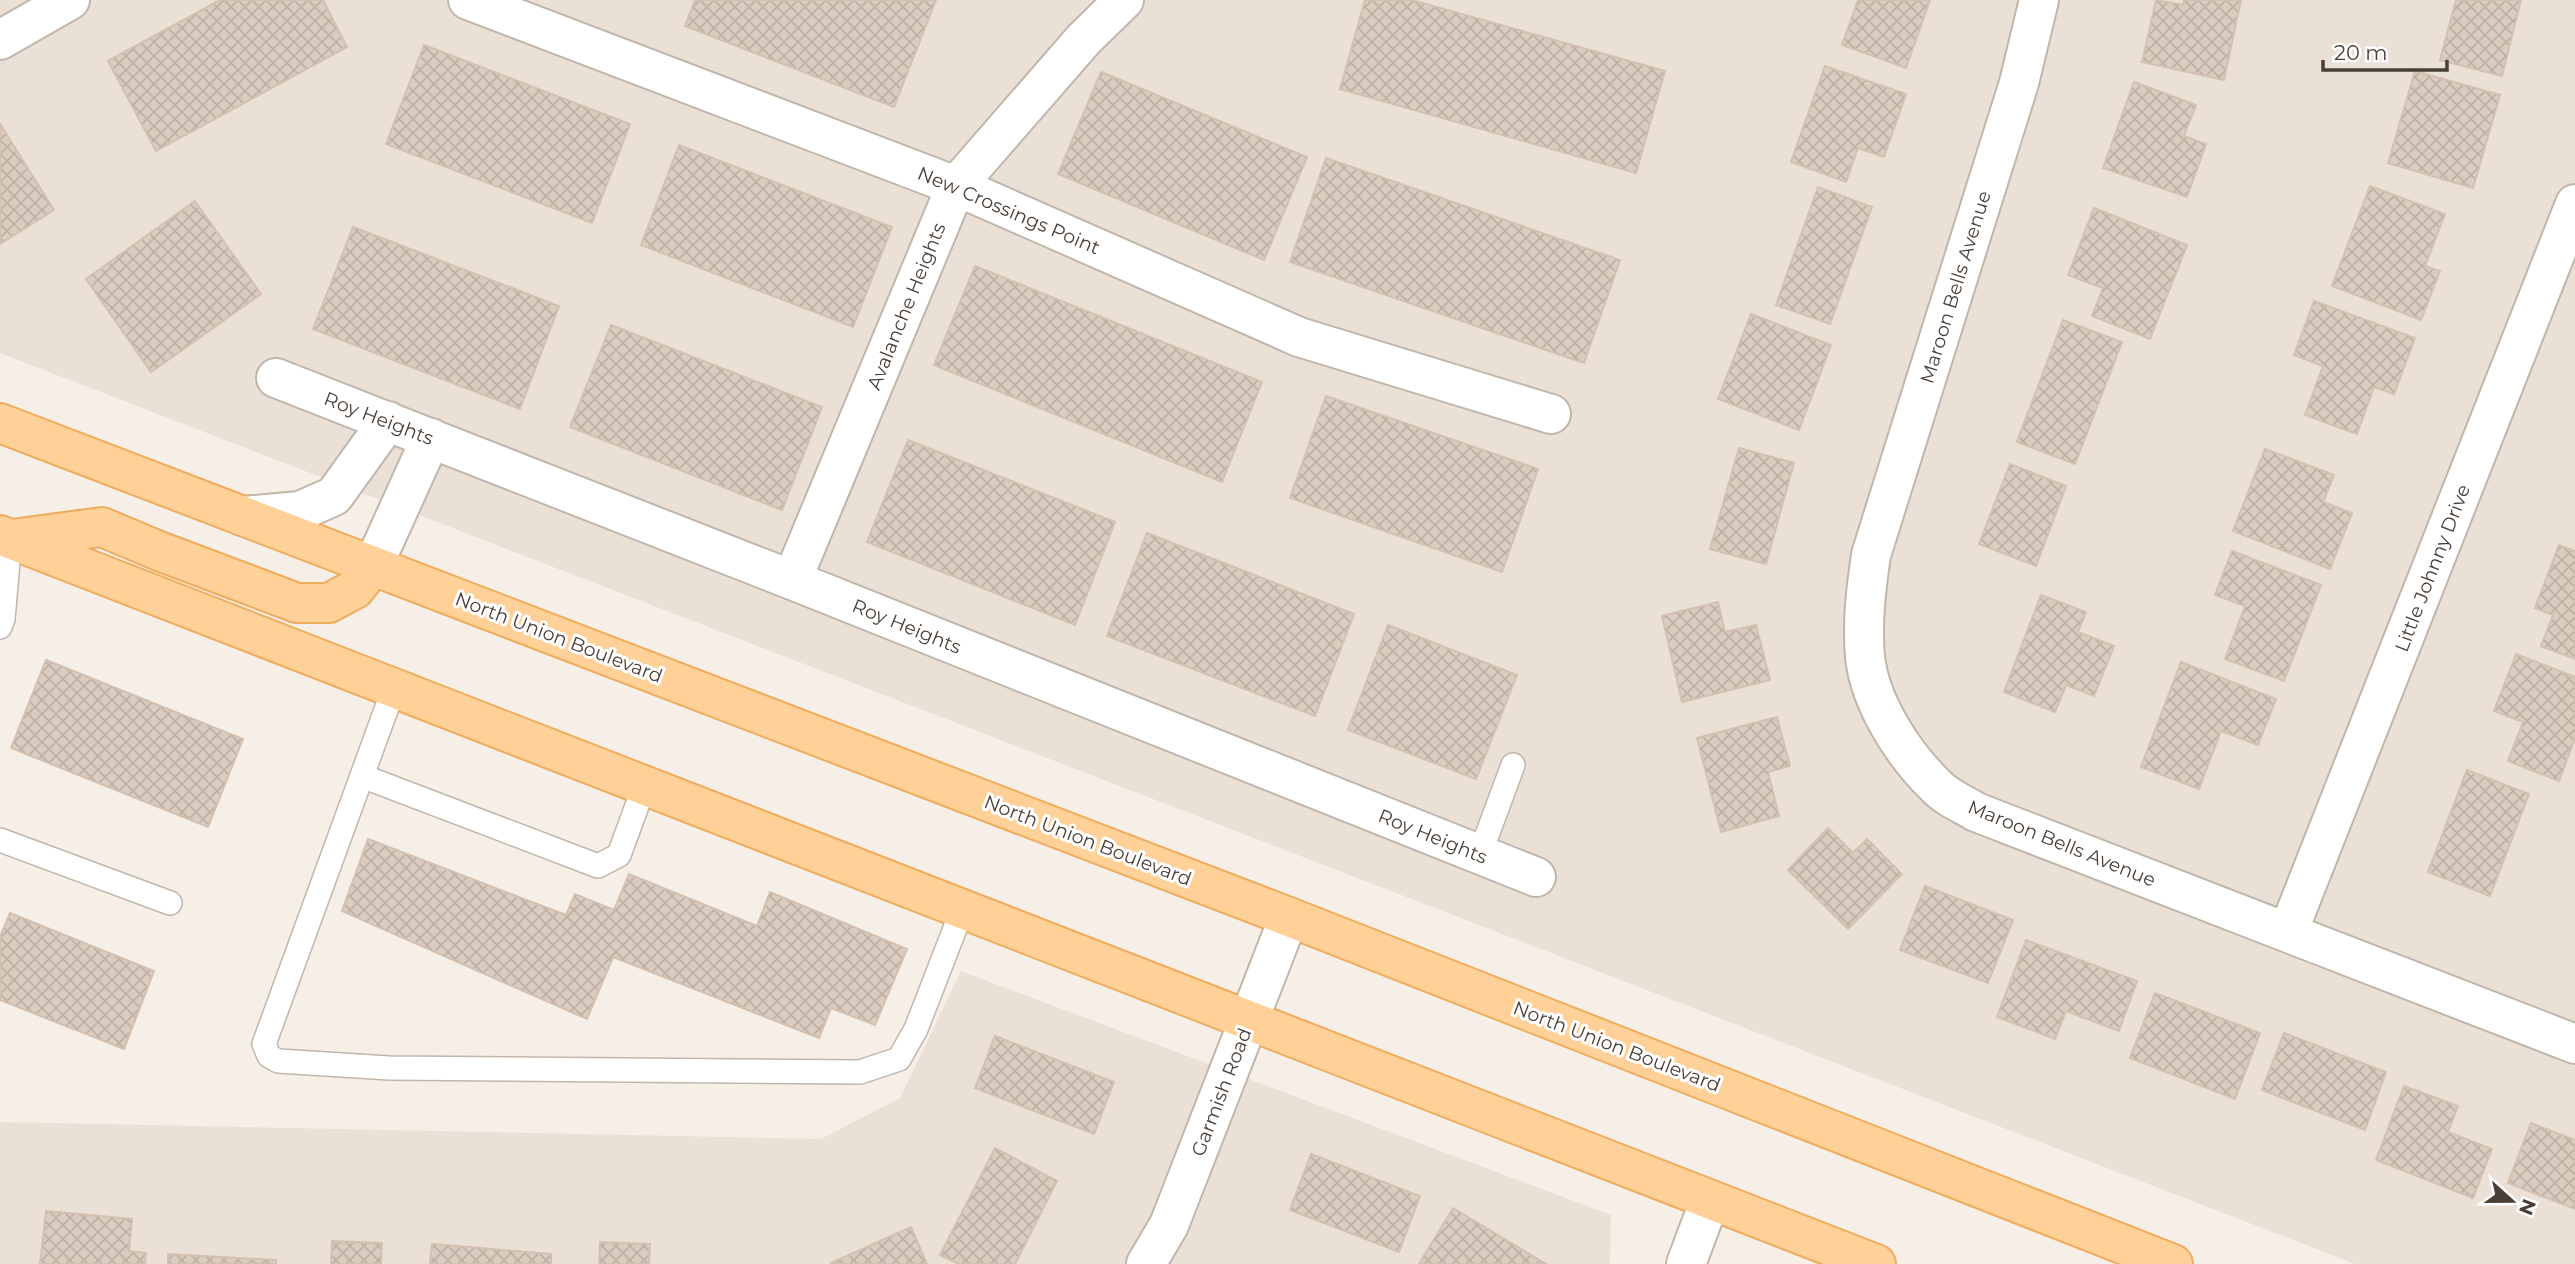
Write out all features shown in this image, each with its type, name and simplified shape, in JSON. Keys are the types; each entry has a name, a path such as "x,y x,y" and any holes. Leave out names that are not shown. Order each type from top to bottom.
{"main road":[{"name":"North Union Boulevard","path":"0,423 1289,917 2174,1264"},
{"path":"5,537 102,527 297,603 329,603 355,589 373,566"},
{"path":"5,537 1875,1264"}],"street":[{"path":"0,40 70,0"},
{"name":"New Crossings Point","path":"468,0 956,186 1299,337 1551,414"},
{"name":"Avalanche Heights","path":"792,580 956,186 1084,39 1124,0"},
{"name":"Maroon Bells Avenue","path":"2039,0 2019,83 1871,555 1864,602 1865,659 1880,708 1905,751 1937,788 1976,812 2575,1044"},
{"name":"Little Johnny Drive","path":"2288,932 2575,204"},
{"name":"Roy Heights","path":"276,378 792,580 1536,877"},
{"path":"242,516 300,511 334,496 388,421"},
{"path":"373,566 431,438"},
{"name":"Garmish Road","path":"1146,1264 1169,1225 1289,917"},
{"path":"1686,1264 1710,1200"}],"lane":[{"path":"0,627 3,619 5,537"},
{"path":"394,688 264,1045 269,1056 278,1061 389,1069 860,1072 899,1059 916,1029 963,908"},
{"path":"1480,854 1513,765"},
{"path":"362,776 598,866 619,855 645,785"},
{"path":"0,840 170,903"}],"shaded area":[{"path":"0,0 2575,0 2575,1264 2355,1264 0,353"},
{"path":"961,971 1611,1215 1610,1264 0,1264 0,1122 821,1139 900,1098"}],"building":[{"path":"220,0 323,0 347,47 156,151 108,61"},
{"path":"695,0 936,0 894,107 685,26"},
{"path":"1365,0 1412,0 1665,71 1636,173 1340,89"},
{"path":"1858,0 1930,0 1906,68 1842,45"},
{"path":"2156,0 2183,5 2184,0 2241,0 2224,80 2142,62"},
{"path":"2456,0 2521,0 2502,76 2440,60"},
{"path":"424,45 630,124 592,223 386,144"},
{"path":"1825,66 1906,94 1884,157 1858,148 1846,182 1791,162"},
{"path":"2415,71 2500,95 2473,188 2388,163"},
{"path":"1101,72 1307,157 1264,260 1058,174"},
{"path":"2134,82 2196,105 2184,136 2206,144 2187,197 2103,168"},
{"path":"0,124 54,210 0,244"},
{"path":"679,145 892,227 853,327 641,245"},
{"path":"1326,158 1620,260 1584,363 1290,262"},
{"path":"2370,186 2445,214 2425,266 2440,271 2421,320 2332,286"},
{"path":"1818,187 1872,207 1830,324 1776,305"},
{"path":"195,201 261,294 151,372 86,279"},
{"path":"2094,208 2187,245 2150,339 2092,316 2103,288 2068,275"},
{"path":"353,227 559,306 520,409 313,329"},
{"path":"975,266 1262,382 1222,482 934,365"},
{"path":"2314,301 2415,338 2394,394 2374,387 2357,434 2305,415 2323,366 2294,355"},
{"path":"1751,314 1831,345 1799,430 1718,399"},
{"path":"2063,320 2122,342 2075,464 2017,442"},
{"path":"611,325 822,407 782,510 570,427"},
{"path":"1326,396 1538,469 1502,572 1290,498"},
{"path":"908,440 1115,522 1075,625 867,542"},
{"path":"1739,448 1794,463 1766,564 1710,549"},
{"path":"2265,449 2334,475 2323,502 2352,513 2330,569 2233,531"},
{"path":"2010,464 2066,486 2036,566 1979,544"},
{"path":"1147,533 1354,614 1315,716 1107,636"},
{"path":"2559,545 2575,551 2575,659 2541,646 2553,615 2535,608"},
{"path":"2232,551 2321,585 2284,681 2225,659 2245,606 2215,595"},
{"path":"2041,595 2086,612 2078,632 2114,646 2094,696 2066,685 2055,712 2004,692"},
{"path":"1718,602 1725,632 1756,625 1770,680 1682,702 1662,616"},
{"path":"1388,625 1517,675 1476,779 1348,730"},
{"path":"2516,654 2575,677 2575,738 2559,781 2508,761 2523,722 2494,711"},
{"path":"46,660 243,739 208,827 11,748"},
{"path":"2181,662 2276,699 2258,745 2221,731 2199,789 2141,767"},
{"path":"1777,717 1790,766 1768,772 1779,816 1721,832 1697,738"},
{"path":"2467,770 2529,794 2490,896 2428,872"},
{"path":"1828,828 1853,853 1867,839 1902,874 1848,929 1788,870"},
{"path":"368,839 566,915 575,894 614,910 629,874 757,926 770,892 907,949 875,1025 831,1008 819,1038 613,957 587,1019 342,911"},
{"path":"1925,886 2013,920 1988,983 1900,950"},
{"path":"10,913 154,971 124,1049 0,1000 0,937"},
{"path":"2026,940 2137,981 2119,1031 2066,1011 2055,1039 1997,1017"},
{"path":"2155,993 2260,1033 2235,1099 2130,1058"},
{"path":"2284,1033 2386,1072 2365,1130 2262,1090"},
{"path":"995,1036 1114,1082 1094,1134 975,1088"},
{"path":"2404,1086 2458,1106 2448,1132 2492,1149 2473,1198 2376,1160"},
{"path":"2531,1123 2575,1140 2575,1209 2508,1183"},
{"path":"995,1148 1057,1181 1015,1264 959,1264 940,1255"},
{"path":"1311,1154 1420,1196 1399,1252 1290,1210"},
{"path":"1453,1208 1546,1264 1419,1264"},
{"path":"46,1211 132,1219 129,1251 146,1253 145,1264 40,1264"},
{"path":"911,1227 927,1264 831,1263"},
{"path":"332,1241 382,1243 381,1264 331,1264"},
{"path":"600,1242 650,1244 649,1264 599,1264"},
{"path":"432,1244 551,1254 551,1264 430,1264"},
{"path":"168,1254 276,1260 276,1264 168,1264"}]}
